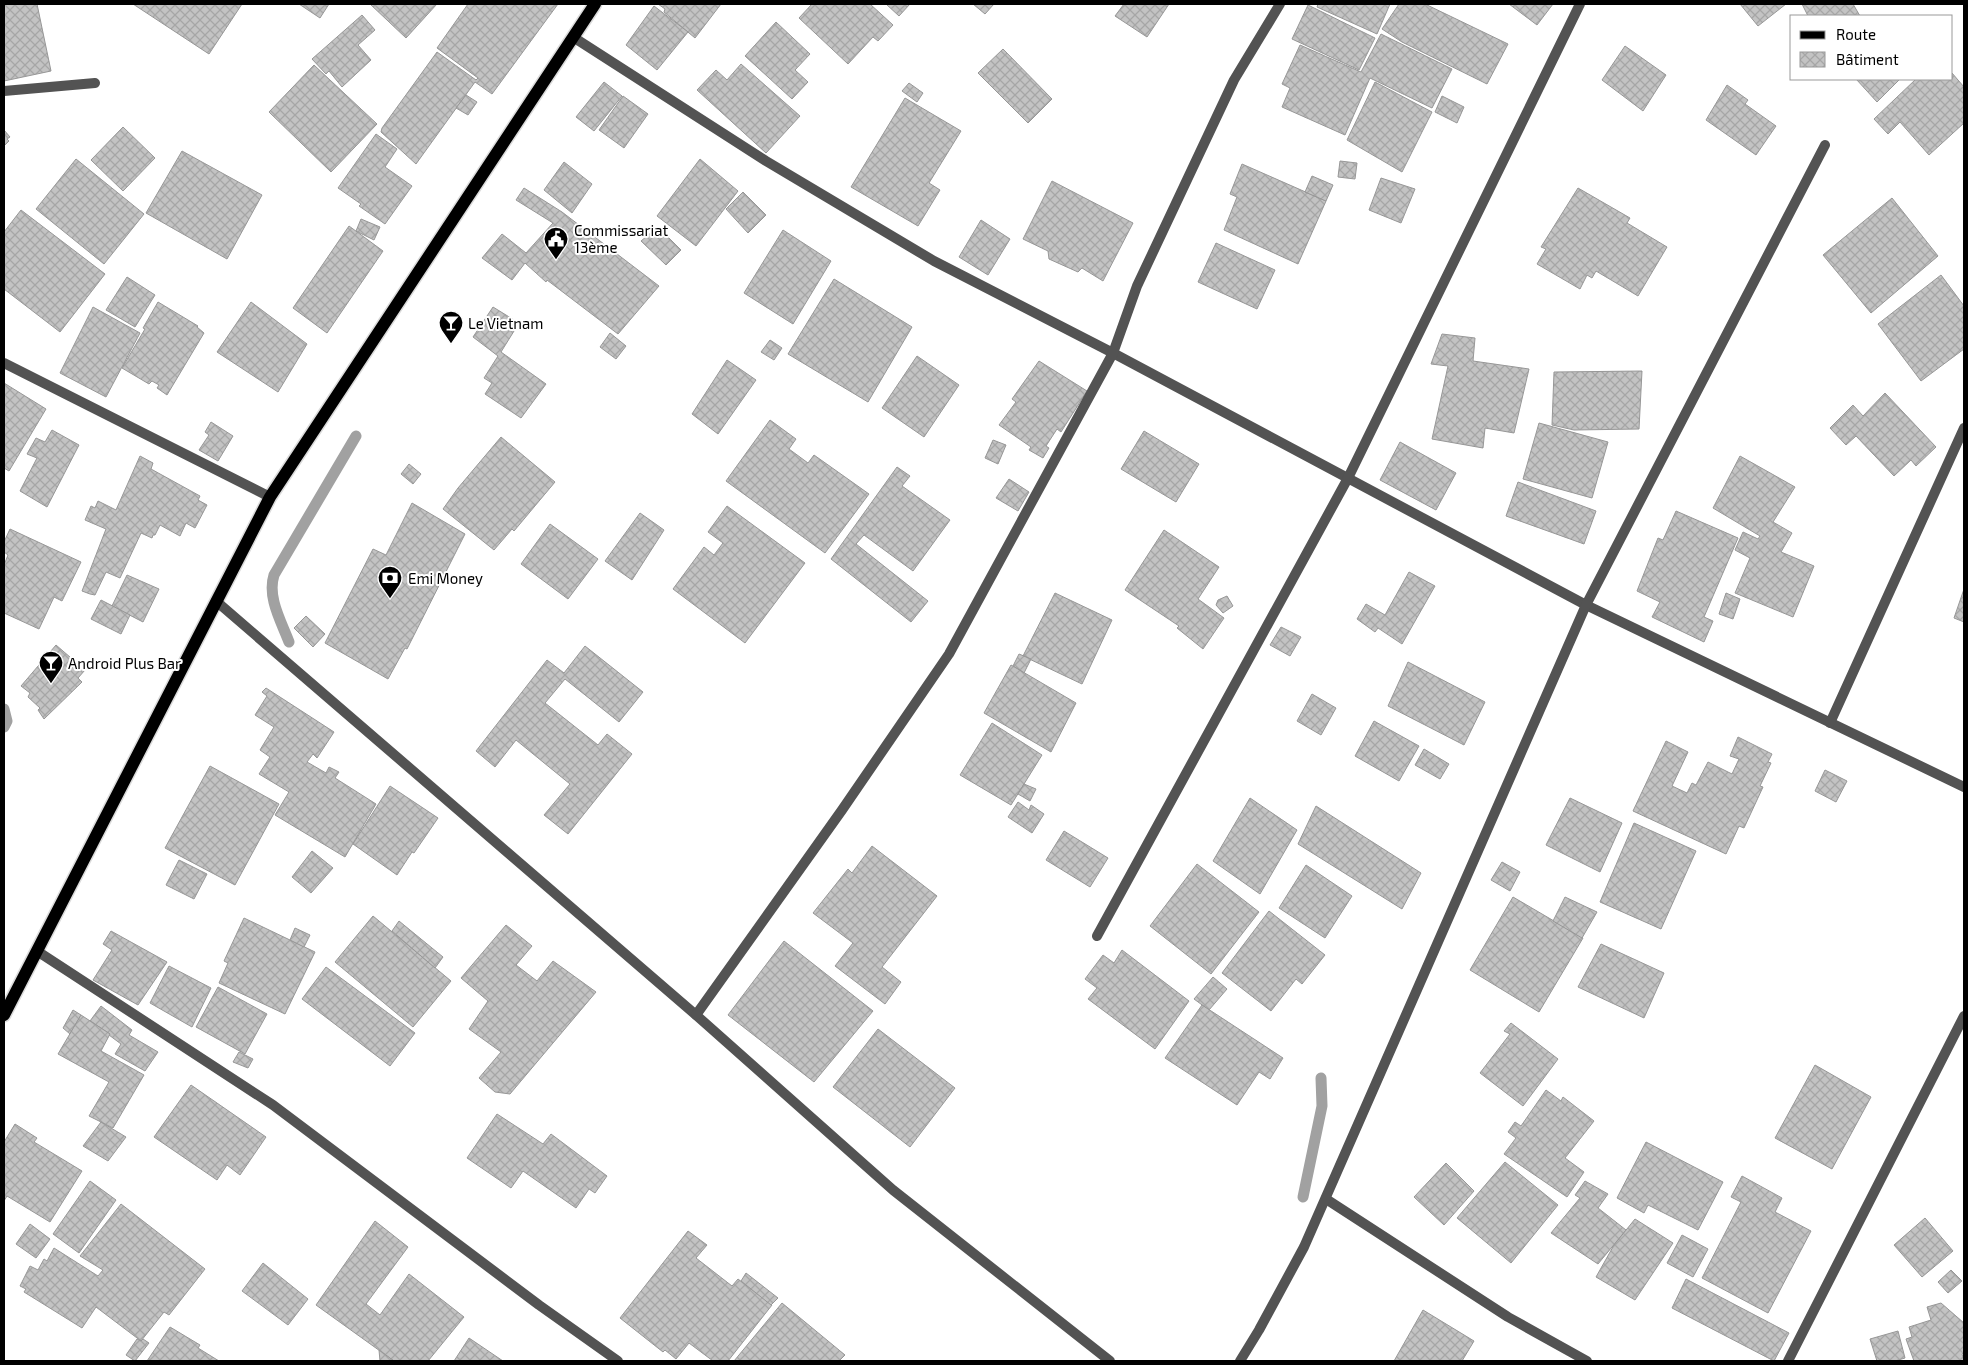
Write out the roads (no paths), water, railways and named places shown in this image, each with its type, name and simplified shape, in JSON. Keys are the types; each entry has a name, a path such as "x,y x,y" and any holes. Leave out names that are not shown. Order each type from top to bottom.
{"main road":[{"path":"4,1015 270,497 594,4"}],"street":[{"path":"696,1015 842,810 948,654 1113,353 1137,286 1234,80 1280,4"},
{"path":"1097,936 1348,478 1580,4"},
{"path":"573,37 766,161 934,260 1113,353 1586,605 1964,787"},
{"path":"4,91 95,83"},
{"path":"1240,1361 1304,1247 1326,1199 1586,605 1824,145"},
{"path":"4,363 270,497"},
{"path":"1830,723 1964,428"},
{"path":"216,601 696,1015 893,1190 1110,1361"},
{"path":"37,952 273,1105 539,1305 618,1361"},
{"path":"1788,1361 1964,1016"},
{"path":"1326,1199 1508,1317 1587,1361"}],"waterway":[{"path":"289,642 272,592 274,575 356,436"},
{"path":"4,709 7,721 4,727"},
{"path":"1303,1197 1322,1106 1321,1078"}],"place":[{"name":"Commissariat 13ème","path":"556,260"},
{"name":"Le Vietnam","path":"451,344"},
{"name":"Emi Money","path":"390,599"},
{"name":"Android Plus Bar","path":"51,684"}]}
